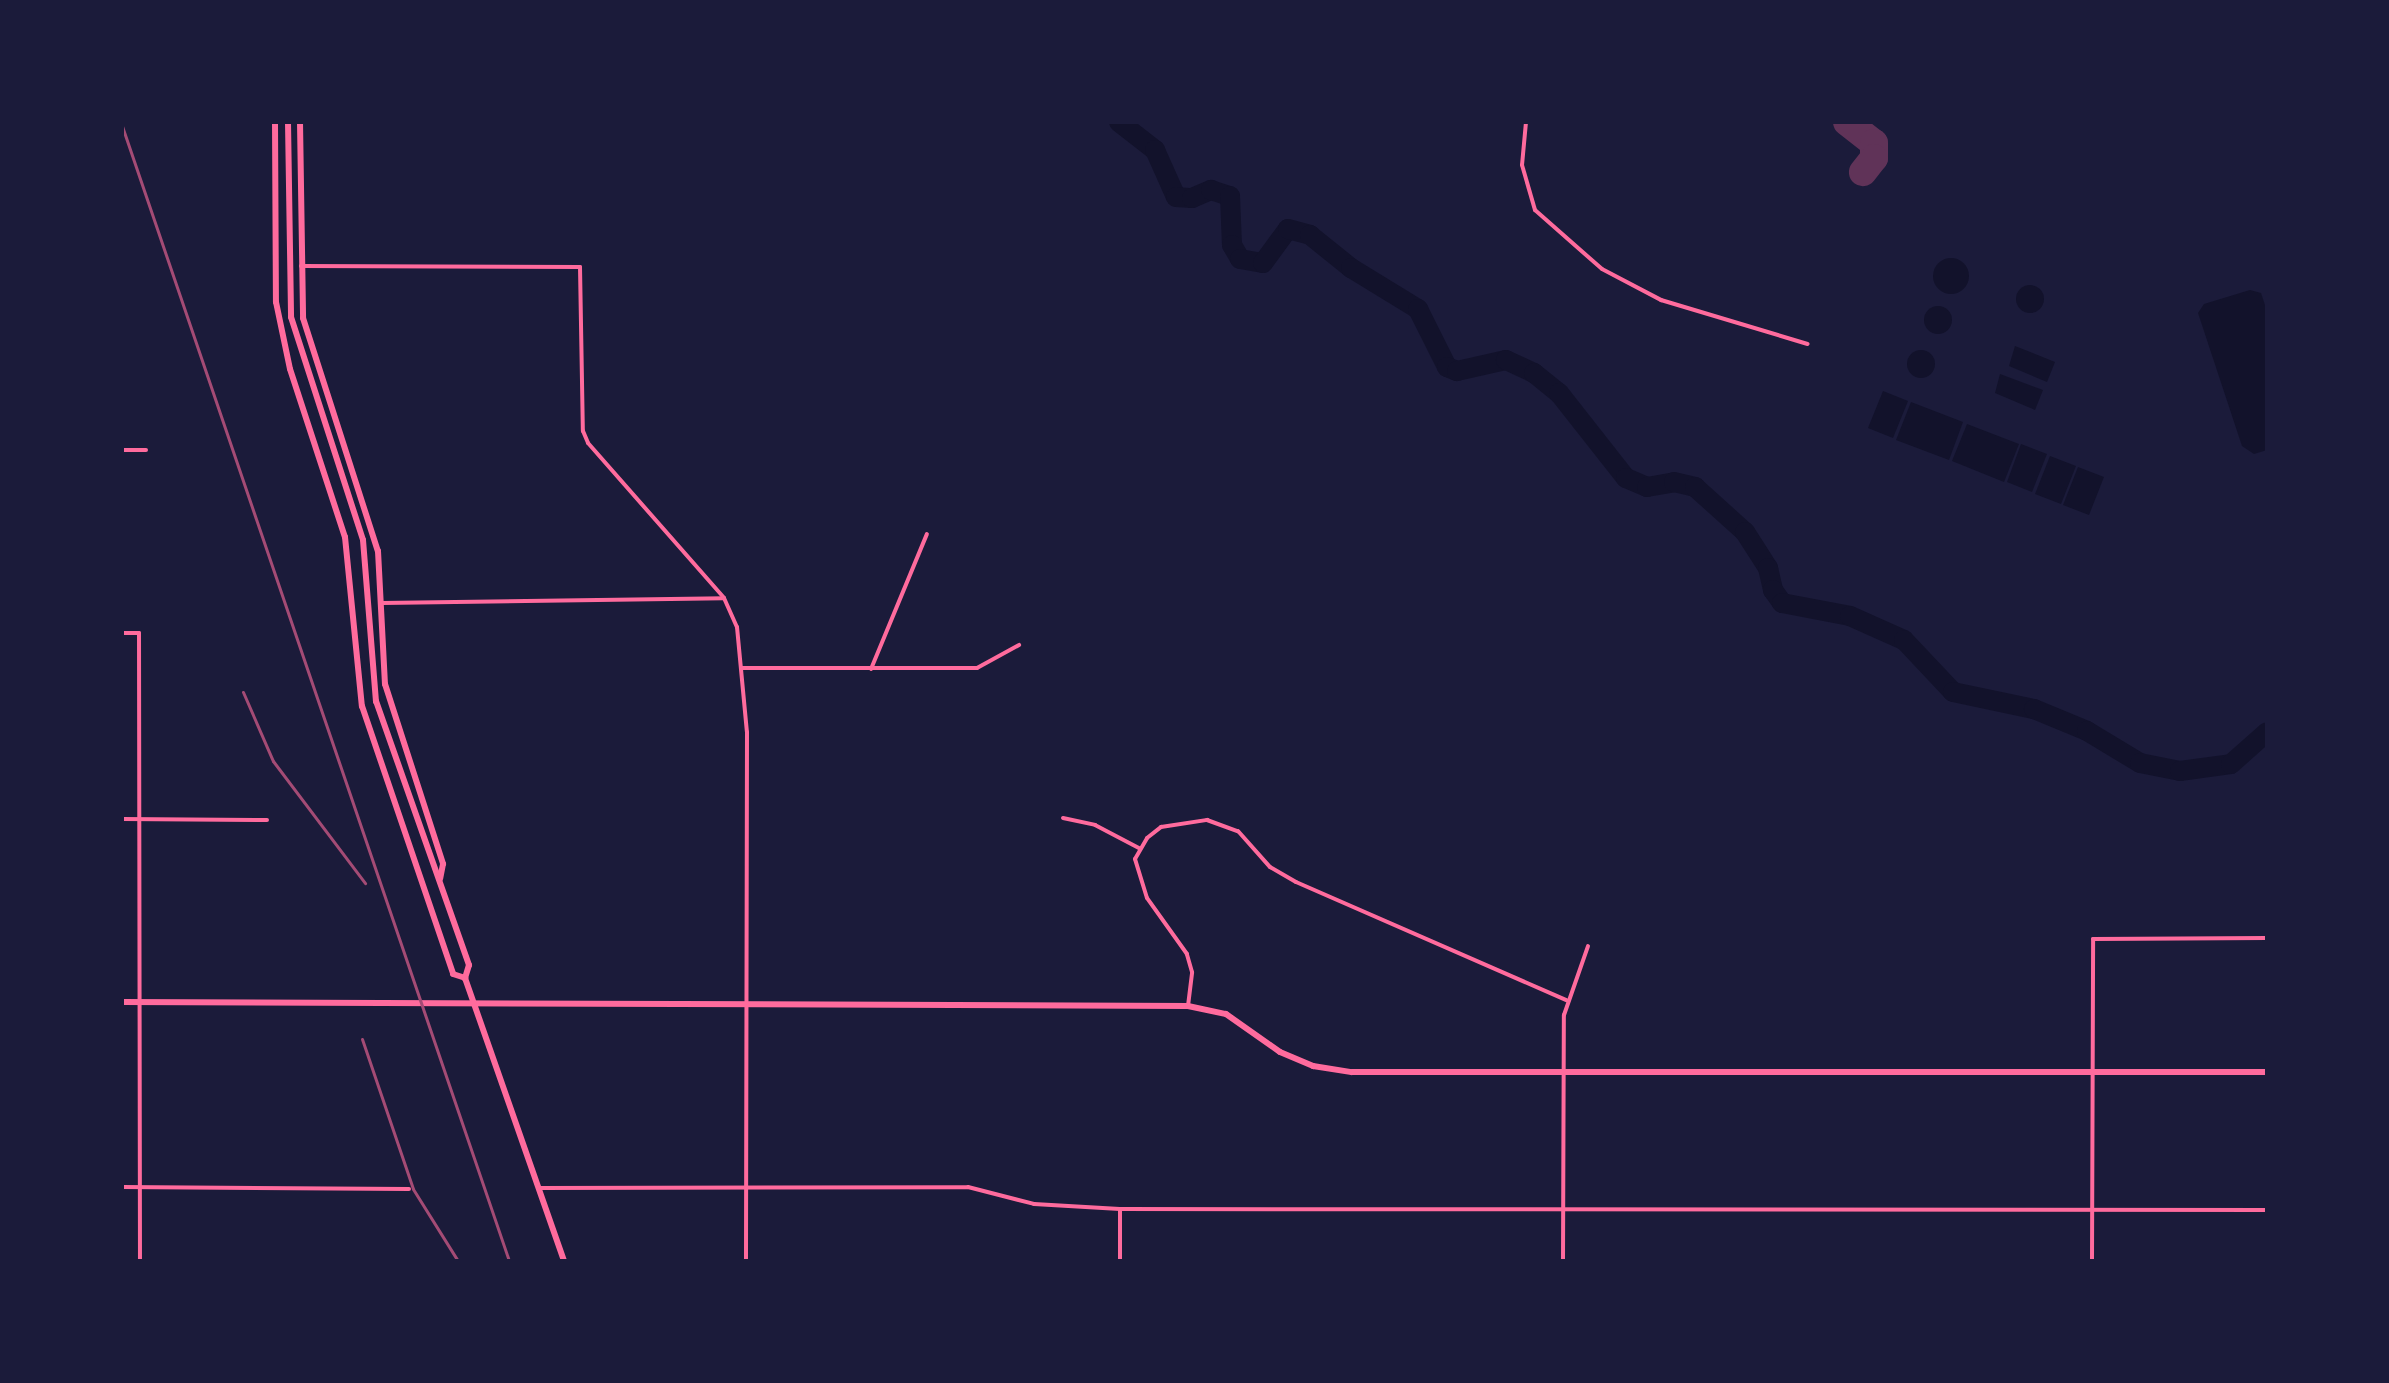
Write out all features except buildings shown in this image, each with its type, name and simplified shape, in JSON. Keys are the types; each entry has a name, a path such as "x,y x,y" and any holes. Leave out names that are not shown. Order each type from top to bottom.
{"main road":[{"path":"275,122 276,302 290,369 345,537 362,706 453,974 465,978"},
{"path":"288,122 291,317 363,540 376,701 469,965 465,978 564,1261"},
{"path":"300,122 299,266 311,350 378,551 385,684 443,864 440,882"},
{"path":"122,1002 1188,1006 1226,1014 1280,1052 1313,1066 1352,1072 2267,1072"}],"street":[{"path":"1526,122 1522,165 1535,210 1602,269 1661,300 1808,344"},
{"path":"299,266 580,267 583,431 588,443 724,598 737,627 747,732 746,1261"},
{"path":"122,450 146,450"},
{"path":"871,669 927,534"},
{"path":"380,603 724,598"},
{"path":"122,633 139,633 140,1261"},
{"path":"741,668 977,668 1019,645"},
{"path":"1063,818 1095,825 1139,848"},
{"path":"122,819 267,820"},
{"path":"1188,1006 1192,972 1187,954 1137,878 1139,848 1161,827 1180,821 1224,822 1270,867 1296,882 1566,1000"},
{"path":"2092,1261 2093,939 2267,938"},
{"path":"1563,1261 1566,1000 1588,946"},
{"path":"122,1187 409,1189"},
{"path":"539,1188 968,1187 1034,1204 1120,1209 2267,1210"},
{"path":"1120,1209 1120,1261"}],"shaded area":[{"path":"1951,258 1964,263 1969,276 1964,289 1951,294 1938,289 1933,276 1938,263"},
{"path":"2030,285 2040,289 2044,299 2040,309 2030,313 2020,309 2016,299 2020,289"},
{"path":"2250,290 2261,293 2267,311 2267,450 2254,454 2242,446 2198,313 2204,304"},
{"path":"1938,306 1948,310 1952,320 1948,330 1938,334 1928,330 1924,320 1928,310"},
{"path":"2015,346 2055,362 2047,382 2009,366"},
{"path":"1921,350 1931,354 1935,364 1931,374 1921,378 1911,374 1907,364 1911,354"},
{"path":"2000,374 2043,390 2035,410 1995,393"},
{"path":"1883,391 1908,401 1893,438 1868,428"},
{"path":"1911,402 1963,422 1949,460 1896,440"},
{"path":"1967,424 2019,444 2004,482 1952,461"},
{"path":"2021,444 2047,454 2032,492 2007,482"},
{"path":"2050,456 2076,466 2061,504 2035,494"},
{"path":"2078,467 2104,477 2089,515 2063,505"}],"waterway":[{"path":"1119,122 1155,150 1176,197 1192,198 1211,190 1230,196 1232,245 1240,259 1263,263 1288,229 1310,235 1351,268 1418,309 1447,367 1457,371 1506,360 1534,373 1559,393 1626,478 1647,487 1674,482 1695,487 1745,532 1768,568 1773,590 1782,603 1850,616 1904,640 1953,692 2034,709 2087,731 2140,763 2180,771 2231,764 2267,732"}],"taxiway":[{"path":"1847,122 1874,143 1874,158 1863,172"}],"railway":[{"path":"122,126 509,1261"},
{"path":"243,692 273,761 365,883"},
{"path":"362,1039 413,1189 458,1261"}]}
